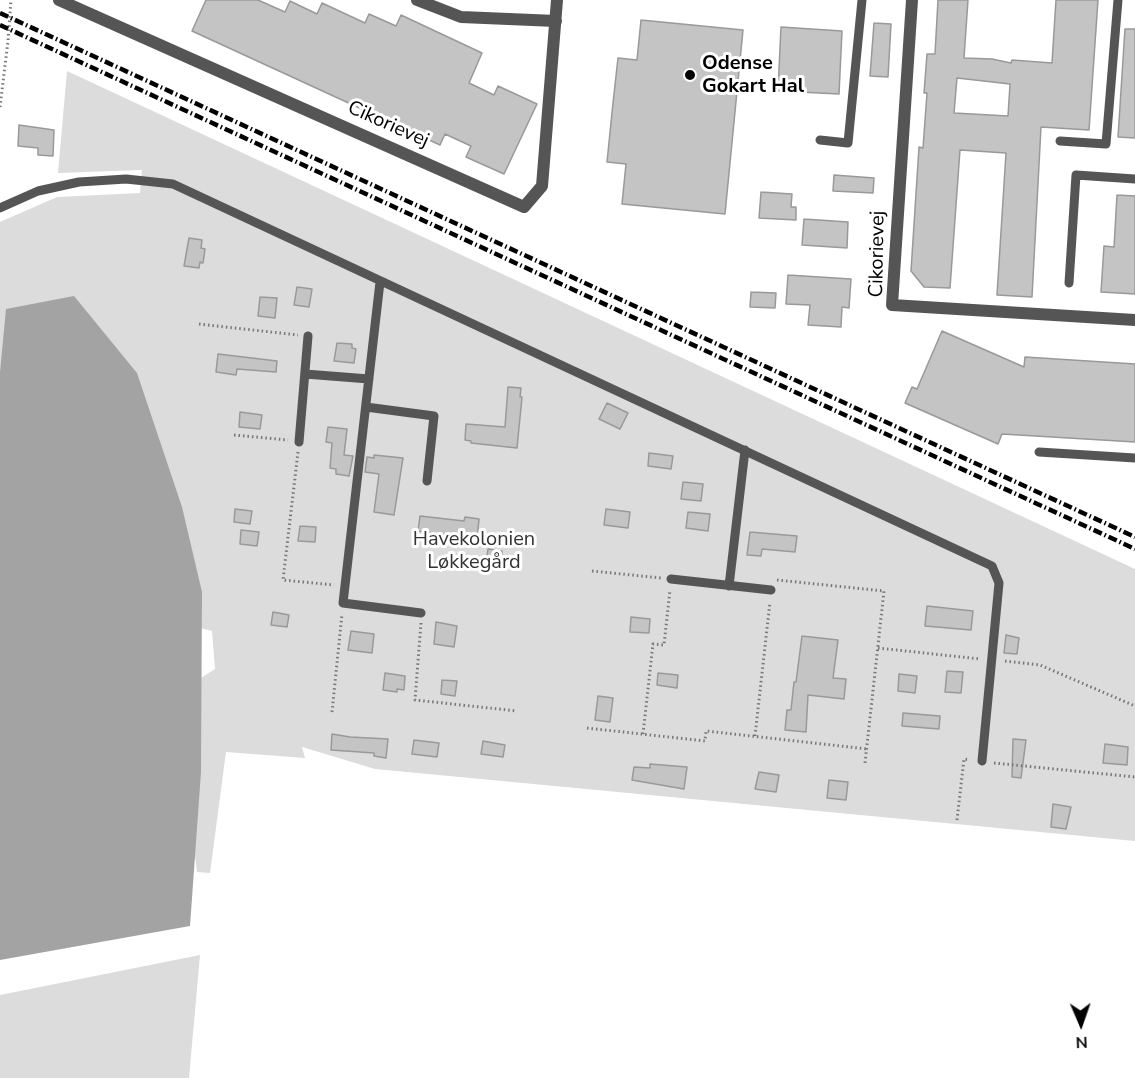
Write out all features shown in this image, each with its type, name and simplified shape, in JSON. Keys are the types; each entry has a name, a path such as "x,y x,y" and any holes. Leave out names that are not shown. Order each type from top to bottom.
{"street":[{"name":"Cikorievej","path":"59,0 524,207 542,186 558,0"},
{"path":"417,0 460,17 556,21"},
{"name":"Cikorievej","path":"912,0 892,305 1135,320"}],"lane":[{"path":"820,140 848,143 862,0"},
{"path":"1060,141 1106,144 1118,0"},
{"path":"1069,283 1076,175 1135,179"},
{"path":"0,208 38,191 79,182 126,179 173,184 992,566 999,583 982,761"},
{"path":"380,282 343,603 421,613"},
{"path":"299,442 308,336"},
{"path":"305,374 369,379"},
{"path":"366,407 434,416 427,481"},
{"path":"729,586 745,450"},
{"path":"1039,452 1135,458"},
{"path":"671,579 771,590"}],"path":[{"path":"0,107 11,0"},
{"path":"199,324 308,336"},
{"path":"234,435 299,442 283,580 345,586"},
{"path":"592,571 671,579 664,645 653,644 643,734"},
{"path":"755,736 773,579 884,591 865,763"},
{"path":"333,712 343,603"},
{"path":"421,613 415,700 517,711"},
{"path":"878,648 1040,664 1135,706"},
{"path":"586,728 705,741 706,731 867,749"},
{"path":"957,820 964,759 1135,777"}],"green space":[{"name":"Havekolonien Løkkegård","path":"67,71 1135,569 1135,841 375,769 302,747 305,758 226,752 210,873 197,872 177,693 215,669 212,631 173,621 0,386 0,222 57,197 140,193 142,170 58,173"},
{"path":"200,955 189,1078 0,1078 0,995"}],"shaded area":[{"path":"74,296 137,373 182,507 202,592 201,772 190,926 0,960 0,372 6,309"}],"building":[{"path":"206,0 258,0 285,12 290,1 317,14 322,3 365,23 369,14 396,26 401,15 482,53 469,83 494,95 498,86 537,104 504,174 466,157 471,146 445,134 440,145 192,31"},
{"path":"938,0 968,0 964,58 992,59 1011,63 1012,60 1052,63 1056,0 1098,0 1089,130 1041,127 1032,297 997,295 1006,153 960,150 950,288 924,287 911,271 919,147 923,148 927,54 935,54","holes":["957,78 1010,84 1008,116 954,113"]},
{"path":"641,20 743,30 725,214 622,204 626,164 607,162 613,103 618,58 637,60"},
{"path":"874,23 891,24 888,77 870,76"},
{"path":"781,27 842,31 839,94 778,91"},
{"path":"1125,29 1135,29 1135,138 1118,137"},
{"path":"19,125 54,130 53,156 38,155 38,148 18,146"},
{"path":"834,175 874,178 873,193 833,191"},
{"path":"761,192 792,194 791,207 796,207 796,220 759,218"},
{"path":"1117,195 1135,196 1135,294 1101,292 1104,246 1114,247"},
{"path":"804,219 848,222 847,248 802,245"},
{"path":"189,238 202,240 201,248 205,249 203,263 200,262 199,268 184,266"},
{"path":"788,275 851,279 849,308 842,307 841,327 808,325 810,305 786,304"},
{"path":"297,287 312,289 309,307 294,305"},
{"path":"751,292 776,293 775,308 750,307"},
{"path":"260,297 277,298 275,318 258,316"},
{"path":"942,331 1024,367 1025,357 1135,364 1135,442 1002,434 998,444 905,403 912,387 917,389"},
{"path":"337,343 352,344 352,348 356,349 354,363 334,361"},
{"path":"218,354 277,361 276,372 237,369 236,375 216,372"},
{"path":"508,387 521,388 517,448 471,443 465,440 466,424 505,427"},
{"path":"607,403 628,413 620,429 599,419"},
{"path":"240,412 262,415 260,429 239,427"},
{"path":"328,427 347,429 344,455 353,456 349,476 336,474 336,469 330,468 332,443 326,442"},
{"path":"649,453 673,456 671,469 648,466"},
{"path":"374,455 403,458 394,515 374,512 379,474 365,472 367,457 374,458"},
{"path":"683,482 703,484 701,501 681,499"},
{"path":"235,509 252,511 250,524 234,522"},
{"path":"606,509 630,512 628,528 604,525"},
{"path":"688,512 710,514 708,531 686,528"},
{"path":"420,516 464,521 465,517 479,519 477,539 418,531"},
{"path":"300,526 316,527 315,542 298,541"},
{"path":"241,530 259,532 257,546 240,544"},
{"path":"750,532 797,536 795,552 762,549 761,556 747,555"},
{"path":"488,549 502,551 501,564 486,563"},
{"path":"927,606 973,611 971,630 925,626"},
{"path":"273,612 289,615 287,627 271,625"},
{"path":"631,617 650,619 649,633 630,632"},
{"path":"436,622 457,626 454,647 434,644"},
{"path":"351,631 374,634 372,653 348,650"},
{"path":"1006,635 1019,638 1017,654 1004,653"},
{"path":"802,636 838,640 833,678 846,679 844,699 808,695 806,732 785,730 787,710 791,710"},
{"path":"947,671 963,672 961,693 945,692"},
{"path":"385,673 405,676 404,690 397,689 397,692 383,690"},
{"path":"658,673 678,675 677,688 657,685"},
{"path":"899,674 917,676 915,693 898,691"},
{"path":"442,680 457,681 455,696 441,694"},
{"path":"598,696 613,698 610,722 595,720"},
{"path":"903,713 940,716 939,729 902,726"},
{"path":"332,734 388,739 386,758 374,756 374,753 331,750"},
{"path":"1013,739 1026,740 1021,778 1012,777"},
{"path":"414,740 439,743 437,757 412,754"},
{"path":"483,741 505,745 503,757 481,754"},
{"path":"1105,744 1128,747 1127,765 1103,763"},
{"path":"650,764 687,767 684,789 632,780 634,767 650,768"},
{"path":"759,772 779,775 776,792 755,789"},
{"path":"829,780 848,782 846,800 827,798"},
{"path":"1053,804 1071,807 1066,829 1051,827"}],"railway":[{"path":"0,13 1135,537"},
{"path":"0,25 1135,549"}],"place":[{"name":"Odense Gokart Hal","path":"690,75"}]}
